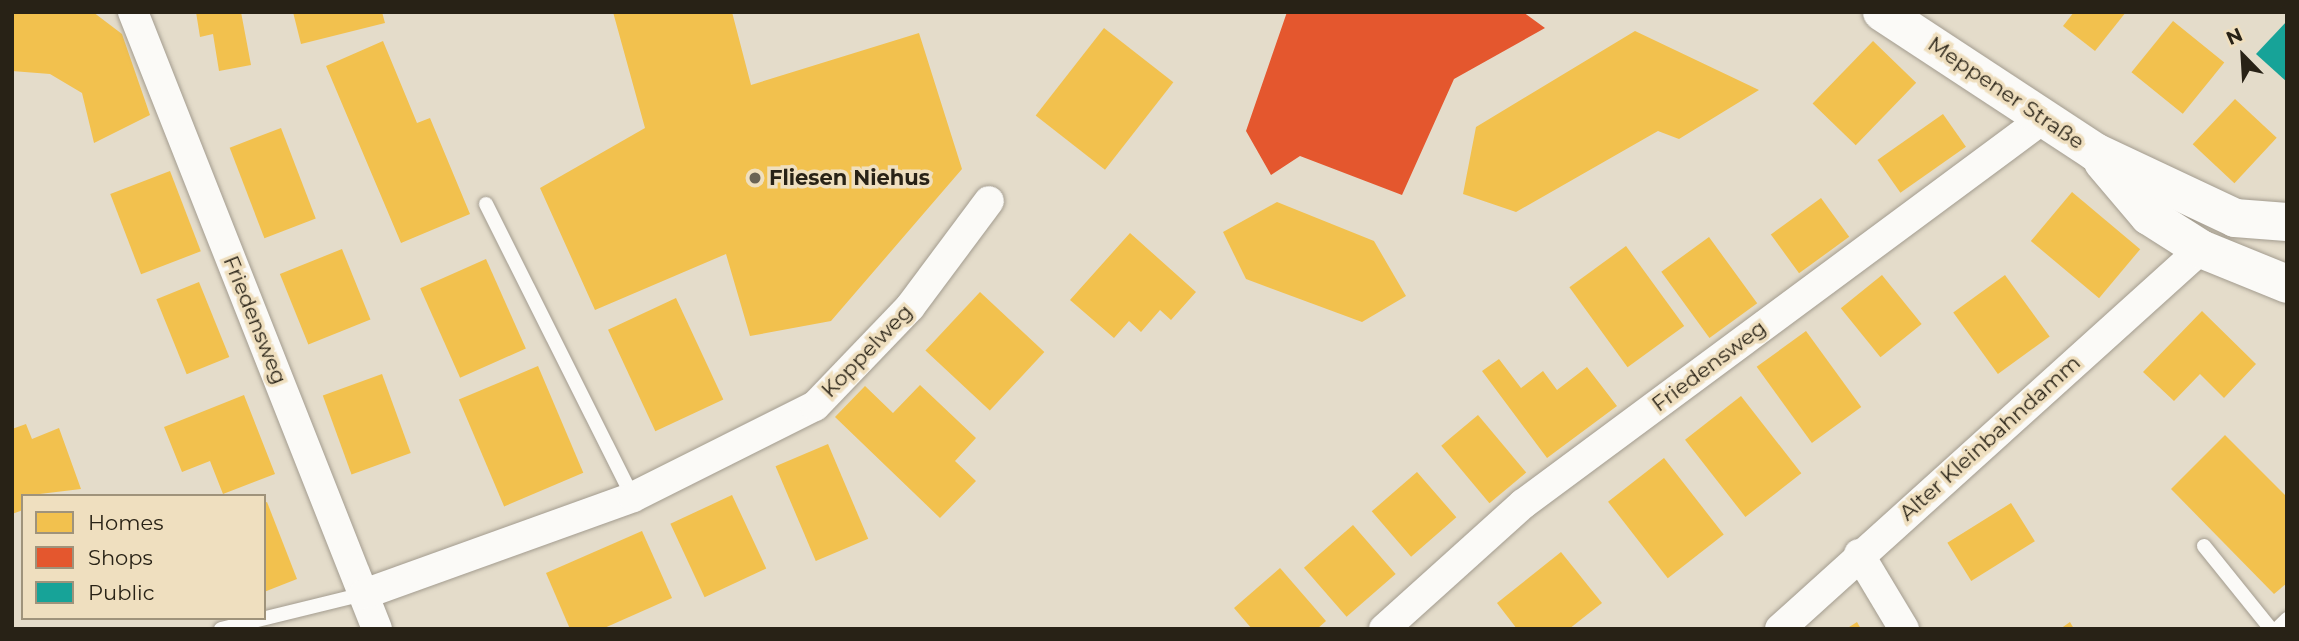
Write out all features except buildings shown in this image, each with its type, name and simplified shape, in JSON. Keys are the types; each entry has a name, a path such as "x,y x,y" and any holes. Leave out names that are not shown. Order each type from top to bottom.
{"main road":[{"name":"Meppener Straße","path":"1882,12 2095,152 2235,218 2287,222"},
{"name":"Meppener Straße","path":"2095,152 2149,216 2202,249 2287,284"}],"street":[{"name":"Friedensweg","path":"133,12 377,629"},
{"name":"Friedensweg","path":"1384,629 1523,504 2044,118"},
{"name":"Koppelweg","path":"364,594 633,496 815,406 910,307 989,201"},
{"name":"Alter Kleinbahndamm","path":"1780,629 1859,554 2202,249"},
{"path":"1859,554 1904,629"}],"lane":[{"path":"486,204 633,496"},
{"path":"2204,546 2274,629 2287,619"},
{"name":"Koppelweg","path":"266,618 364,594"},
{"name":"Koppelweg","path":"221,629 258,620"}],"place":[{"name":"Fliesen Niehus","path":"755,178"}]}
